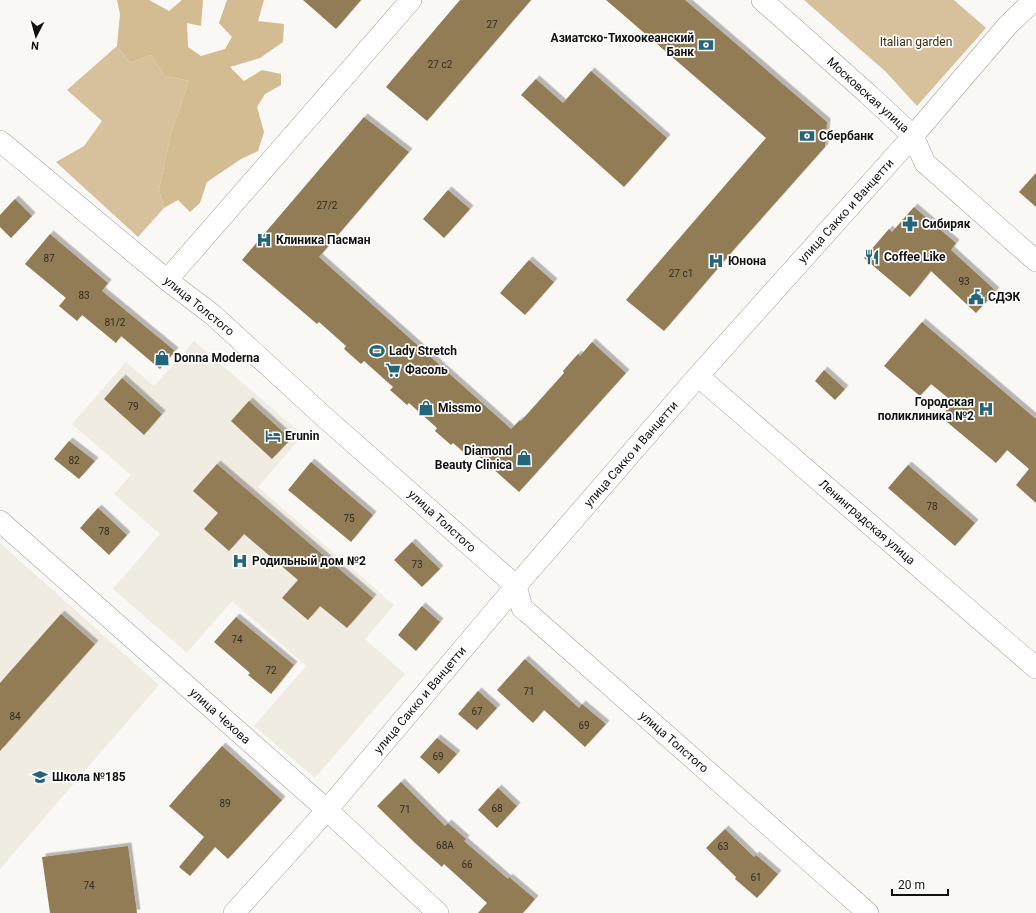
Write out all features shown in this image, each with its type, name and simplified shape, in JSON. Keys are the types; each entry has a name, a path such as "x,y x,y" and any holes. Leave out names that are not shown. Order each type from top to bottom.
{"street":[{"path":"167,280 411,0"},
{"name":"Московская улица","path":"762,0 914,136 925,163 1036,261"},
{"name":"улица Сакко и Ванцетти","path":"234,913 327,810 516,586 698,376 914,136 1008,25 1034,0"},
{"name":"улица Толстого","path":"0,141 167,280 213,315 328,420 516,586 522,608 868,913"},
{"name":"Ленинградская улица","path":"698,376 1036,668"},
{"name":"улица Чехова","path":"0,521 327,810 438,913"}],"shaded area":[{"path":"117,0 149,0 169,11 182,0 203,0 201,26 187,23 188,47 201,56 225,49 232,37 219,23 227,0 264,0 258,21 284,24 283,42 260,58 230,67 244,81 262,70 281,74 281,85 265,94 257,107 264,132 258,151 241,159 207,182 200,203 190,212 178,200 164,208 159,190 171,133 189,81 165,76 151,55 130,63 117,46 120,14"},
{"name":"Родильный дом №2","path":"194,341 303,435 258,487 394,605 365,639 405,674 315,778 254,726 306,666 232,601 187,653 113,589 160,534 114,494 131,475 72,424 126,362 154,386"},
{"name":"Школа №185","path":"0,543 159,685 0,869"}],"green space":[{"name":"Italian garden","path":"804,0 954,0 986,28 917,106 886,72"},
{"path":"117,46 130,63 151,55 165,76 189,81 171,133 159,190 164,208 138,237 56,162 84,146 102,121 67,90"}],"building":[{"path":"303,0 361,0 336,29"},
{"path":"460,0 531,0 427,121 386,87"},
{"path":"606,0 685,0 827,122 825,147 664,331 626,300 766,138"},
{"path":"591,71 667,138 624,187 521,95 536,79 563,103"},
{"path":"364,117 409,152 319,257 511,429 520,420 521,421 564,373 563,371 578,354 580,356 592,342 626,373 519,492 473,451 468,456 453,443 451,445 435,431 437,428 409,403 407,405 390,390 393,387 364,361 361,364 344,349 346,346 319,322 317,324 242,260"},
{"path":"1036,173 1036,207 1019,192"},
{"path":"448,190 470,209 444,238 423,219"},
{"path":"15,199 32,216 11,238 0,227 0,215"},
{"path":"914,207 956,243 951,250 996,291 976,313 931,271 910,297 864,258 889,229 892,232"},
{"path":"50,234 108,283 102,291 175,351 160,369 121,336 116,343 82,315 77,321 59,306 66,298 25,264"},
{"path":"529,260 554,282 525,315 500,293"},
{"name":"Городская поликлиника №2","path":"922,322 1036,419 1036,503 1016,485 1029,469 1007,450 996,463 941,417 953,402 931,384 920,396 884,366"},
{"path":"824,370 845,389 835,400 815,381"},
{"path":"122,378 162,414 144,435 104,399"},
{"path":"249,401 291,439 272,459 231,421"},
{"path":"69,441 95,461 79,479 54,459"},
{"path":"311,462 373,515 351,542 288,490"},
{"name":"Родильный дом №2","path":"217,464 373,598 347,628 320,606 308,620 282,598 298,580 244,534 229,551 204,529 218,513 193,491"},
{"path":"908,465 975,523 955,546 888,488"},
{"path":"98,508 127,535 109,555 80,528"},
{"path":"412,542 440,569 422,587 394,560"},
{"path":"422,606 440,622 416,651 398,635"},
{"path":"61,614 95,644 0,751 0,683"},
{"path":"236,617 294,665 271,694 248,675 250,673 214,642"},
{"path":"525,659 579,708 582,704 606,724 585,747 544,710 533,723 497,690"},
{"path":"478,691 497,708 477,730 458,714"},
{"path":"437,738 457,754 439,774 420,757"},
{"path":"222,746 282,800 228,859 215,847 190,876 179,867 204,837 169,806"},
{"path":"401,782 445,826 448,823 466,839 464,841 508,879 509,877 535,899 523,913 478,913 487,903 444,864 442,867 377,806"},
{"path":"498,788 517,806 497,828 478,810"},
{"path":"725,829 754,857 756,855 778,874 757,898 735,879 736,877 706,848"},
{"path":"128,846 137,913 50,913 42,857"}],"place":[{"name":"Азиатско-Тихоокеанский Банк","path":"706,45"},
{"name":"Сбербанк","path":"807,136"},
{"name":"Сибиряк","path":"910,224"},
{"name":"Клиника Пасман","path":"264,240"},
{"name":"Coffee Like","path":"872,257"},
{"name":"Юнона","path":"716,261"},
{"name":"СДЭК","path":"976,297"},
{"name":"Lady Stretch","path":"377,351"},
{"name":"Donna Moderna","path":"162,358"},
{"name":"Фасоль","path":"393,370"},
{"name":"Missmo","path":"426,408"},
{"name":"Городская поликлиника №2","path":"986,409"},
{"name":"Erunin","path":"273,436"},
{"name":"Diamond Beauty Clinica","path":"524,458"},
{"name":"Родильный дом №2","path":"240,561"},
{"name":"Школа №185","path":"40,777"}]}
